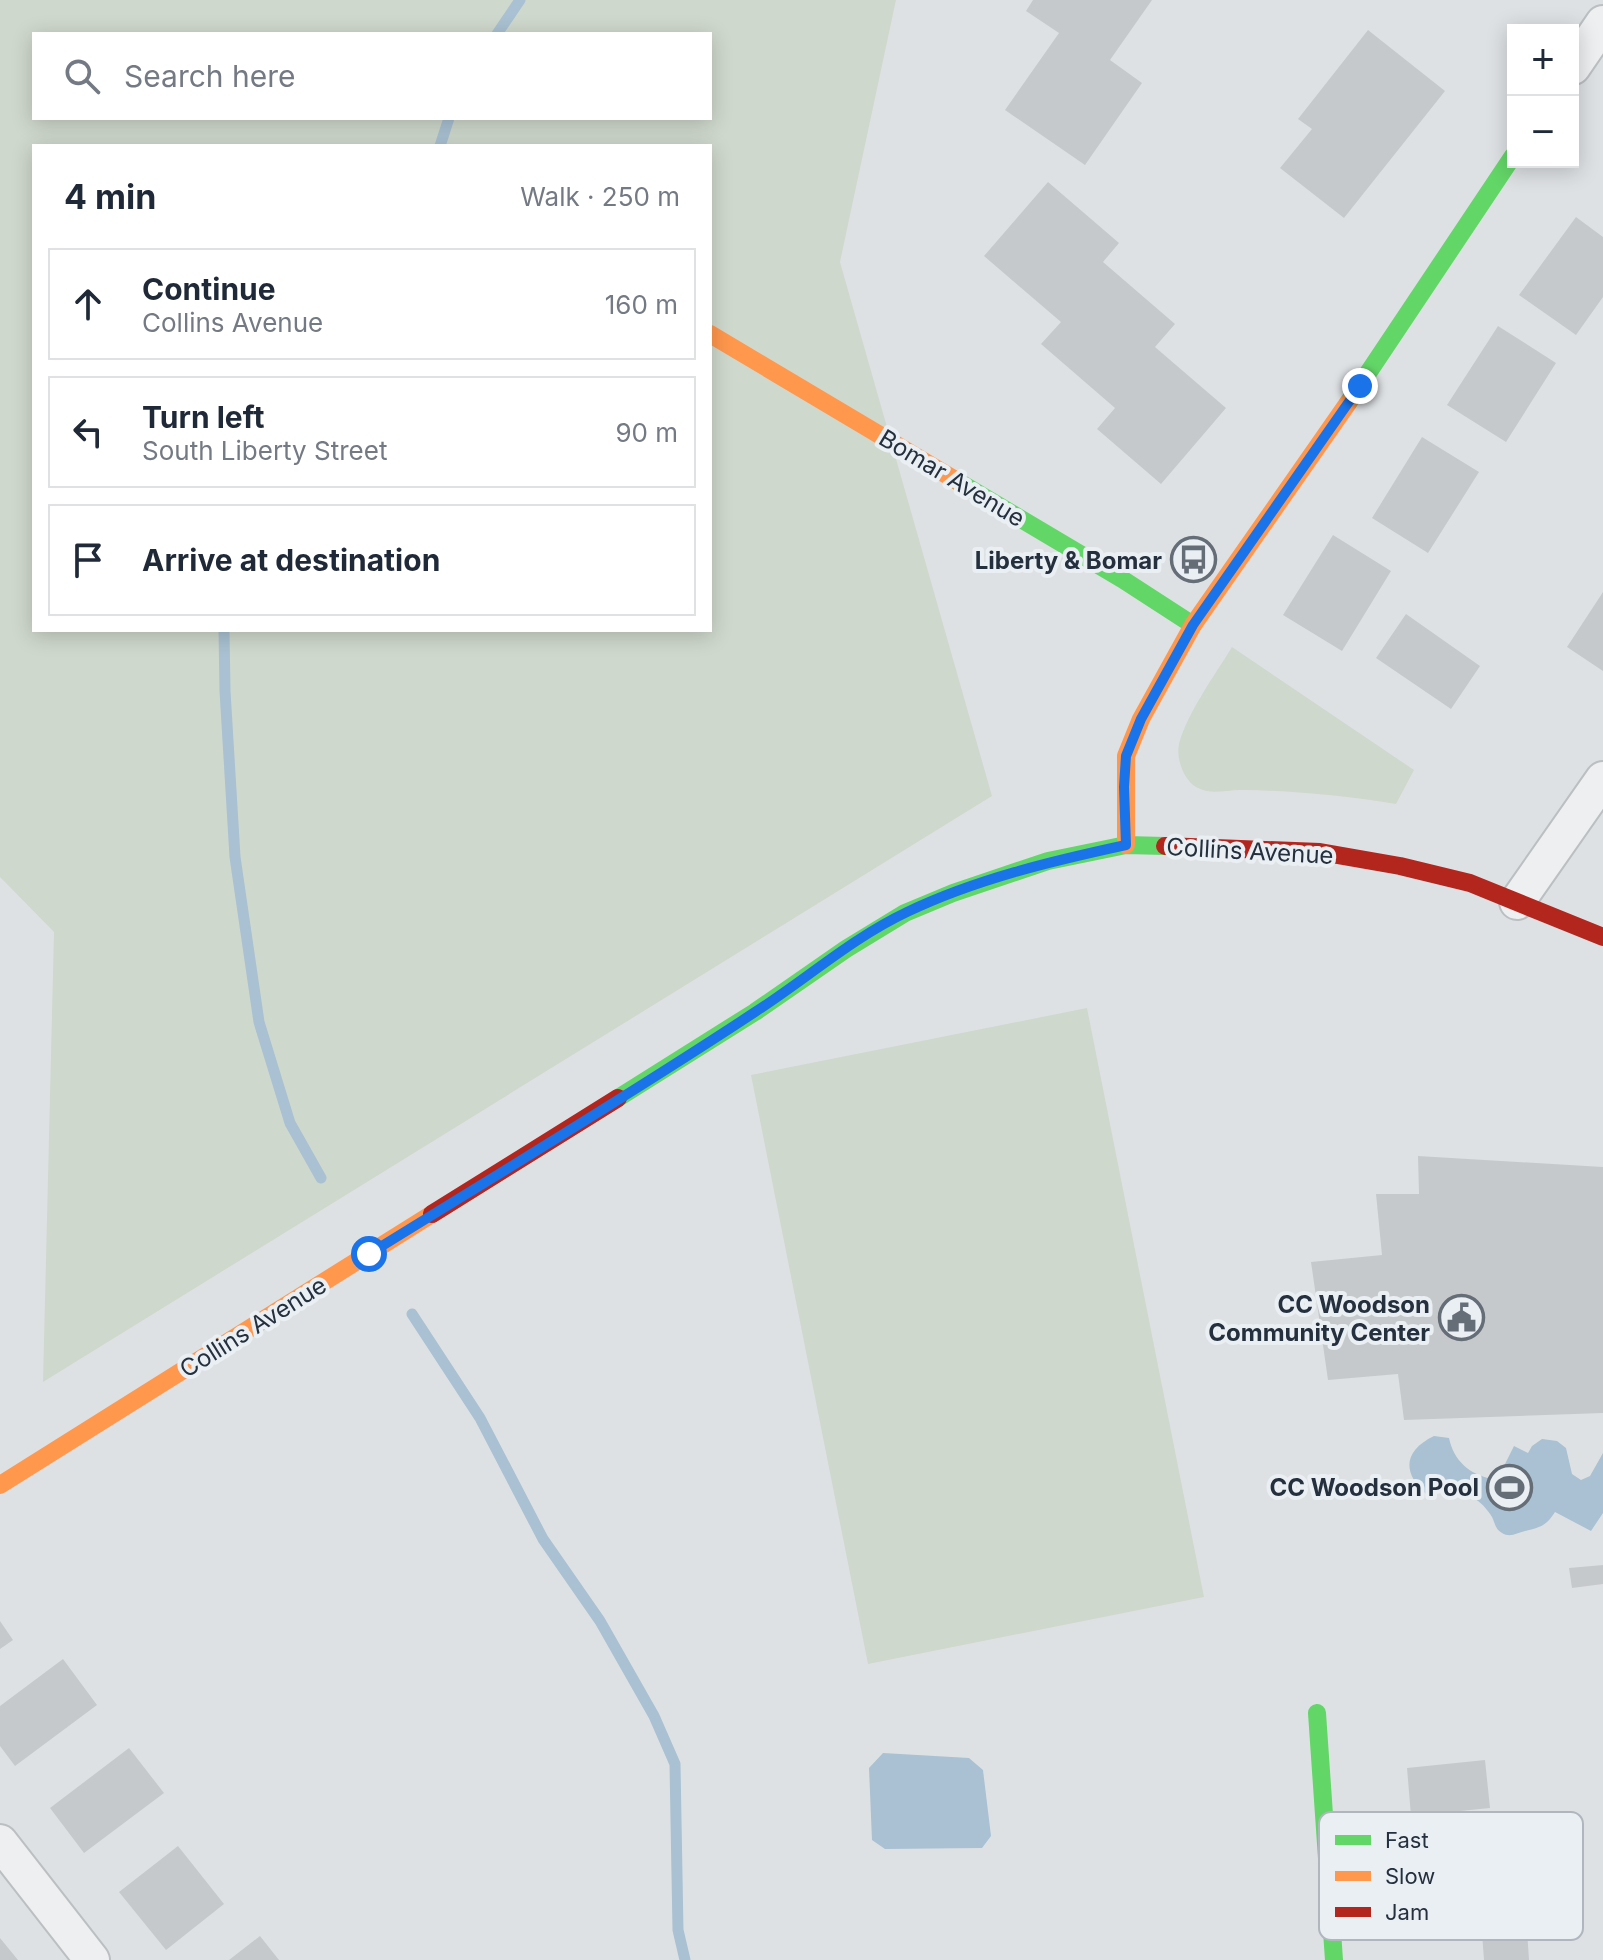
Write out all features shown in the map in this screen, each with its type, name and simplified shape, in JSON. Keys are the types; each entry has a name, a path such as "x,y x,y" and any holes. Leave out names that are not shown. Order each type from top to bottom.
{"street":[{"path":"1126,845 1126,756 1141,719 1193,625 1360,386 1507,165"},
{"name":"Bomar Avenue","path":"712,335 1122,579 1193,625"},
{"path":"1603,779 1517,902 1603,937"},
{"name":"Collins Avenue","path":"0,1485 742,1021 905,913 953,893 1048,861 1126,845 1320,852 1400,866 1470,883 1517,902"},
{"path":"1317,1713 1324,1812"},
{"path":"0,1842 92,1960"},
{"path":"1333,1940 1334,1960"}],"shaded area":[{"path":"0,0 896,0 840,262 992,796 43,1382 54,932 0,877"},
{"path":"1232,647 1414,770 1396,804 1301,793 1208,791 1191,783 1182,768 1179,744 1195,707"},
{"path":"1087,1008 1204,1597 868,1664 751,1075"}],"water":[{"name":"CC Woodson Pool","path":"1434,1436 1449,1438 1464,1465 1476,1474 1492,1479 1500,1474 1514,1446 1528,1453 1542,1439 1557,1441 1566,1448 1572,1474 1581,1480 1590,1476 1603,1453 1603,1513 1591,1531 1555,1512 1539,1527 1514,1535 1505,1534 1498,1530 1486,1509 1472,1497 1454,1491 1427,1495 1413,1479 1410,1471 1412,1455 1416,1448"},
{"path":"883,1753 969,1758 983,1770 991,1836 982,1848 885,1849 872,1840 869,1768"}],"building":[{"path":"1033,0 1152,0 1110,60 1142,83 1085,165 1005,110 1059,33 1026,11"},
{"path":"1368,30 1445,91 1344,218 1280,168 1312,129 1298,119"},
{"path":"1048,182 1119,243 1103,262 1175,324 1155,347 1226,408 1161,484 1097,429 1115,408 1041,344 1061,322 984,256"},
{"path":"1576,217 1603,237 1603,297 1576,335 1519,295"},
{"path":"1498,326 1556,363 1506,442 1447,405"},
{"path":"1422,437 1479,472 1428,553 1372,518"},
{"path":"1333,535 1391,571 1342,651 1283,615"},
{"path":"1603,592 1603,671 1567,647"},
{"path":"1406,614 1480,666 1451,709 1376,658"},
{"name":"CC Woodson Community Center","path":"1418,1156 1603,1167 1603,1413 1404,1420 1398,1374 1328,1380 1311,1262 1382,1255 1376,1194 1419,1194"},
{"path":"1603,1565 1603,1584 1572,1588 1569,1568"},
{"path":"0,1621 13,1640 0,1649"},
{"path":"63,1659 97,1705 15,1766 0,1746 0,1706"},
{"path":"129,1748 164,1793 84,1853 50,1808"},
{"path":"1485,1760 1490,1808 1411,1812 1407,1768"},
{"path":"178,1846 224,1904 166,1950 119,1892"},
{"path":"260,1936 279,1960 229,1960"},
{"path":"0,1938 18,1960 0,1960"},
{"path":"1483,1940 1528,1940 1529,1960 1484,1960"}],"waterway":[{"path":"498,32 520,0"},
{"path":"441,144 448,120"},
{"path":"224,632 235,857 259,1022 290,1123 321,1178"},
{"path":"412,1314 480,1418 543,1539 600,1621 654,1716 675,1764 678,1930 685,1960"}],"traffic: fast":[{"path":"1348,403 1507,165"},
{"path":"957,481 1193,625"},
{"path":"618,1098 905,913 1048,861 1126,845 1165,846"},
{"path":"1317,1713 1324,1812"},
{"path":"1333,1940 1334,1960"}],"traffic: slow":[{"path":"712,335 957,481"},
{"path":"1126,845 1126,756 1141,719 1193,625 1348,403"},
{"path":"0,1485 432,1214"}],"traffic: jam":[{"path":"1165,846 1320,852 1400,866 1470,883 1603,937"},
{"path":"432,1214 618,1098"}],"place":[{"name":"Liberty & Bomar","path":"1193,560"},
{"name":"CC Woodson Community Center","path":"1461,1318"},
{"name":"CC Woodson Pool","path":"1510,1487"}],"route":[{"path":"369,1254 755,1012 846,949 905,913 1048,861 1126,845 1126,756 1141,719 1193,625 1360,386"}]}
